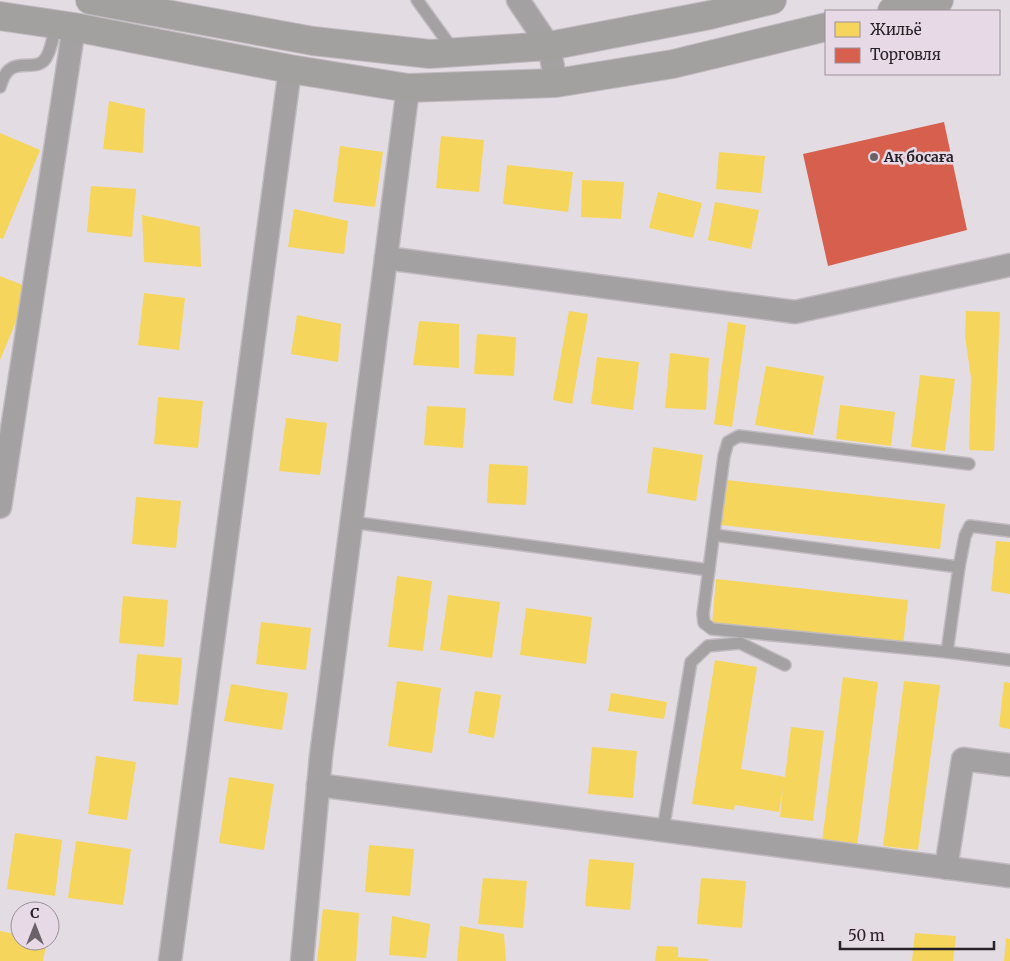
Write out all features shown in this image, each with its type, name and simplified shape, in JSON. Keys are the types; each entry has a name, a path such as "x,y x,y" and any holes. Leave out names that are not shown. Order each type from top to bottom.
{"main road":[{"path":"90,0 314,42 430,54 549,46 710,15 772,0"},
{"path":"896,10 939,0"},
{"path":"0,16 65,26 290,69 408,88 556,83 673,64 825,27"}],"street":[{"path":"518,0 549,46 556,83"},
{"path":"0,507 65,26"},
{"path":"170,961 290,69"},
{"path":"302,961 318,785 408,88"},
{"path":"386,258 796,312 1010,265"},
{"path":"946,868 963,759 1010,764"},
{"path":"318,785 1010,876"}],"lane":[{"path":"417,0 455,52"},
{"path":"0,87 5,74 10,68 32,66 41,63 47,57 65,26"},
{"path":"969,464 739,436 728,442 724,456 703,614 704,623 712,629 1010,660"},
{"path":"351,522 709,570"},
{"path":"947,652 959,568 965,536 970,526 1010,531"},
{"path":"714,535 959,568"},
{"path":"663,830 691,662 708,646 740,643 785,665"}],"building: Жильё":[{"path":"109,101 145,109 143,153 103,149"},
{"path":"0,133 40,150 3,239 0,238"},
{"path":"441,136 484,140 479,192 436,188"},
{"path":"340,146 383,152 375,207 333,202"},
{"path":"719,152 765,156 761,193 716,189"},
{"path":"507,165 573,172 568,212 503,204"},
{"path":"582,180 624,182 621,219 581,217"},
{"path":"91,186 136,189 132,237 87,232"},
{"path":"658,192 702,203 693,238 649,228"},
{"path":"715,202 759,210 751,249 708,240"},
{"path":"294,209 348,221 344,254 288,247"},
{"path":"142,215 200,227 201,267 144,262"},
{"path":"0,276 30,288 0,360"},
{"path":"144,293 185,298 179,350 138,345"},
{"path":"569,311 588,314 572,404 553,400"},
{"path":"966,311 1000,312 994,451 969,450 971,378 965,336"},
{"path":"297,315 341,324 338,362 291,354"},
{"path":"419,321 459,324 459,368 413,365"},
{"path":"728,322 746,325 732,427 714,424"},
{"path":"477,334 516,337 514,376 474,374"},
{"path":"670,353 709,358 706,410 665,408"},
{"path":"597,357 639,362 633,410 591,404"},
{"path":"766,366 824,376 813,435 755,425"},
{"path":"920,375 955,379 945,451 911,447"},
{"path":"158,397 203,401 198,448 154,444"},
{"path":"840,405 895,412 891,446 836,439"},
{"path":"427,406 466,408 463,448 424,445"},
{"path":"286,418 327,423 320,475 279,471"},
{"path":"653,447 703,455 696,501 647,493"},
{"path":"489,464 528,466 526,505 487,503"},
{"path":"726,480 945,504 940,549 721,525"},
{"path":"136,497 181,501 176,548 132,544"},
{"path":"996,541 1010,542 1010,594 991,591"},
{"path":"397,576 432,581 423,651 388,647"},
{"path":"716,579 908,600 903,645 712,625"},
{"path":"448,595 500,602 492,658 440,650"},
{"path":"123,596 168,600 164,647 119,643"},
{"path":"526,608 592,617 586,664 520,655"},
{"path":"261,622 311,628 306,670 256,664"},
{"path":"137,654 182,658 178,705 133,701"},
{"path":"715,660 757,667 741,769 785,777 791,727 824,731 813,821 780,817 783,787 779,812 735,805 734,810 692,804"},
{"path":"843,677 878,682 857,846 822,842"},
{"path":"397,681 441,688 432,753 388,746"},
{"path":"904,681 940,685 918,850 883,846"},
{"path":"1004,682 1010,683 1010,729 999,727"},
{"path":"231,684 288,693 282,730 224,721"},
{"path":"475,691 501,695 494,738 468,733"},
{"path":"611,693 667,702 664,719 608,711"},
{"path":"592,747 637,751 633,798 588,794"},
{"path":"96,756 136,762 127,820 88,814"},
{"path":"229,777 274,784 264,850 219,843"},
{"path":"15,833 62,840 55,896 7,889"},
{"path":"76,841 131,849 123,905 68,898"},
{"path":"369,845 414,849 410,896 365,892"},
{"path":"589,859 634,863 630,910 585,906"},
{"path":"483,878 527,881 523,928 478,924"},
{"path":"701,878 746,881 742,928 697,924"},
{"path":"323,909 359,913 356,961 317,961"},
{"path":"392,916 430,924 426,958 389,955"},
{"path":"460,926 504,934 506,961 457,961"},
{"path":"0,931 10,933 10,951 45,951 43,961 0,961"},
{"path":"915,933 956,936 953,961 912,961"},
{"path":"1006,938 1010,939 1010,961 1004,961"},
{"path":"657,946 678,947 678,957 709,959 708,961 655,961"}],"building: Торговля":[{"path":"944,122 967,230 828,266 803,154"}],"place":[{"name":"Ақ босаға","path":"874,157"}]}
